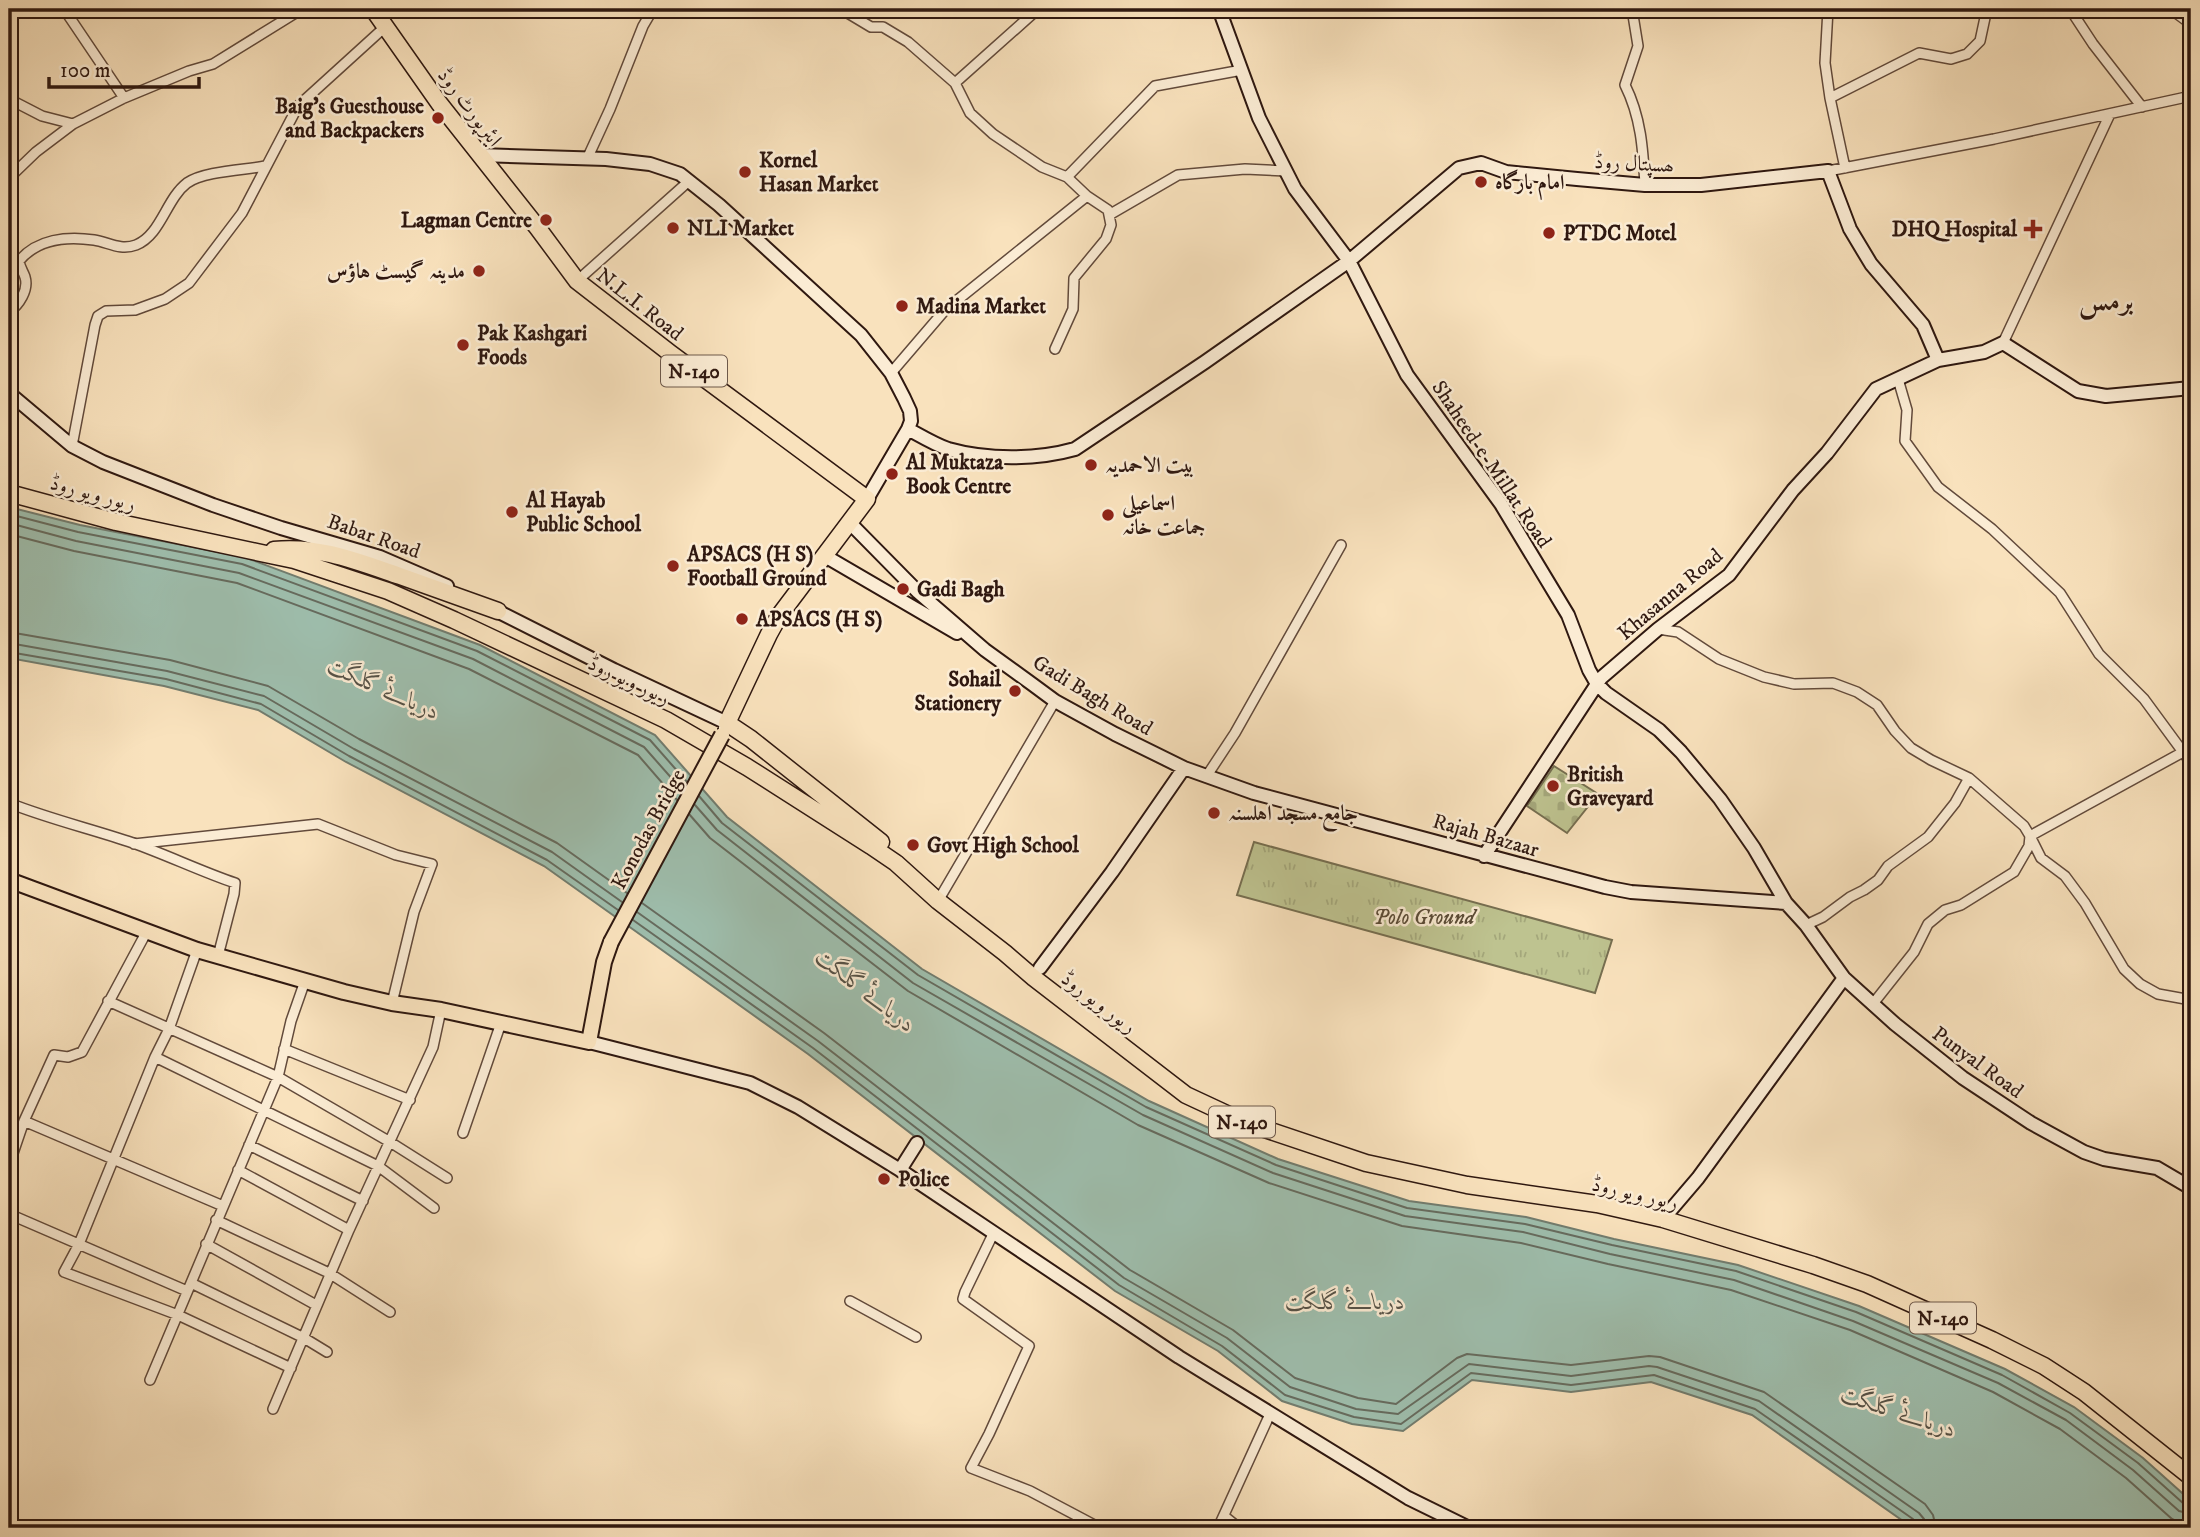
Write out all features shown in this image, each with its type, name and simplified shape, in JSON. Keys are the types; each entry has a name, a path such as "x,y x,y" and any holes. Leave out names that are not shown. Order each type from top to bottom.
{"highway":[{"name":"ایئرپورٹ روڈ","path":"373,9 439,103 537,227"},
{"name":"N.L.I. Road","path":"537,227 577,282 867,499"},
{"name":"ریور ویو روڈ","path":"9,493 116,523 261,552 317,567 388,591 454,620 666,720 747,767 896,863 937,901 1186,1095 1244,1122 1366,1163 1467,1185 1597,1204 1663,1219 1867,1284 2044,1366 2084,1392 2191,1477"},
{"path":"724,729 779,616 867,499"},
{"path":"261,552 303,549 324,552 498,611"},
{"name":"N-140","path":"724,729 751,739 881,842 891,851 896,863"}],"main road":[{"name":"Shaheed-e-Millat Road","path":"1219,9 1259,118 1295,188 1349,261 1407,375 1501,505 1568,615 1597,684 1659,730 1693,766 1720,799 1754,849 1786,903"},
{"path":"480,155 587,159 650,164 671,170 690,181 767,248 862,335 891,373 910,411 908,429 867,499"},
{"name":"ھسپتال روڈ","path":"908,429 946,448 967,453 1004,457 1034,456 1075,449 1349,261 1459,168 1481,163 1506,172 1645,185 1701,185 1828,171"},
{"path":"1828,171 1850,229 1871,264 1923,325 1938,360"},
{"path":"2003,343 2078,391 2106,396 2191,388"},
{"name":"Khasanna Road","path":"1484,856 1597,684 1658,629 1730,575 1770,519 1827,453 1876,390 1938,360 1984,352 2003,343"},
{"name":"Babar Road","path":"9,393 72,446 103,462 213,505 380,557 419,573 637,681 724,729"},
{"name":"Gadi Bagh Road","path":"849,522 918,593 985,650 1055,701 1184,768"},
{"name":"Gadi Bagh Road","path":"825,556 985,650"},
{"path":"909,605 918,593"},
{"name":"Konodas Bridge","path":"589,1042 604,962 611,942 724,729"},
{"path":"1040,968 1105,882 1184,768"},
{"name":"Rajah Bazaar","path":"1184,768 1254,793 1605,887 1631,892 1786,903"},
{"path":"9,880 197,950 304,981 392,1003 441,1010 589,1042 750,1083 808,1112 900,1170 1179,1357 1270,1414 1408,1498 1469,1528"},
{"name":"Punyal Road","path":"1786,903 1806,925 1844,978 1872,1005 1963,1079 2031,1123 2084,1152 2104,1159 2157,1168 2191,1188"},
{"path":"1663,1219 1698,1178 1844,978"},
{"path":"900,1170 917,1143"}],"street":[{"path":"64,9 124,98"},
{"path":"9,177 73,124 124,98 213,64 302,9"},
{"path":"587,159 643,26 653,9"},
{"path":"841,9 871,27 883,27 908,42 956,83 970,113 993,134 1042,167 1067,177 1087,196 1108,210 1111,225 1106,239 1076,272 1073,309 1055,349"},
{"path":"956,83 1038,9"},
{"path":"1632,9 1638,46 1625,85 1634,103 1642,136 1645,185"},
{"path":"1828,9 1825,63 1845,168"},
{"path":"1830,98 1919,54 1951,59 1967,54 1980,41 1986,13 1990,9"},
{"path":"2070,9 2142,107"},
{"path":"2174,9 2191,24"},
{"path":"72,446 98,316 106,311 135,310 165,299 189,283 243,213 298,106 386,26"},
{"path":"1067,177 1155,86 1242,70"},
{"path":"1828,171 2191,96"},
{"path":"9,99 42,116 73,124"},
{"path":"2003,343 2110,114"},
{"path":"9,312 26,291 26,280 19,261 26,254 58,238 95,240 119,247 135,245 148,237 187,183 201,177 266,166"},
{"path":"1109,215 1178,175 1245,169 1286,171"},
{"path":"577,282 690,181"},
{"path":"891,373 945,310 1087,196"},
{"path":"1898,379 1907,411 1905,441 1938,487 1992,529 2060,593 2099,654 2144,699 2191,763"},
{"path":"1206,777 1235,733 1341,545"},
{"path":"1658,629 1678,632 1719,659 1764,677 1794,684 1833,683 1857,692 1877,705 1895,732 1911,748 1969,778 2024,826 2041,858 2065,876 2085,904 2124,969 2140,984 2158,994 2191,1000"},
{"path":"937,901 1055,701"},
{"path":"2030,836 2183,752"},
{"path":"1806,925 1823,917 1878,880 1888,866 1928,836 1955,803 1969,778"},
{"path":"9,803 134,844 235,883 218,956"},
{"path":"134,844 318,824 396,855 432,864 414,912 392,1003"},
{"path":"1872,1005 1914,952 1928,924 1945,910 1961,905 2014,872 2029,846 2030,836"},
{"path":"9,1165 24,1121 54,1055 68,1058 82,1052 147,931"},
{"path":"197,950 169,1029 79,1244 64,1272 178,1315 291,1368"},
{"path":"150,1380 278,1077 304,981"},
{"path":"108,1001 278,1077 447,1178"},
{"path":"273,1409 349,1230 433,1047 441,1010"},
{"path":"463,1133 501,1023"},
{"path":"284,1049 410,1100"},
{"path":"155,1058 378,1166 434,1208"},
{"path":"24,1121 223,1206"},
{"path":"249,1145 363,1201"},
{"path":"238,1170 349,1230"},
{"path":"9,1214 189,1287 304,1338 327,1352"},
{"path":"216,1220 330,1273 390,1312"},
{"path":"994,1233 964,1299 1028,1346 971,1468 1030,1491 1100,1528"},
{"path":"206,1244 316,1305"},
{"path":"850,1301 916,1337"},
{"path":"1218,1528 1270,1414"},
{"path":"1224,1516 1239,1528"}],"green space":[{"path":"1554,766 1598,794 1567,833 1527,806"},
{"name":"Polo Ground","path":"1254,842 1612,940 1595,993 1237,895"}],"water":[{"name":"دریائے گلگت","path":"9,507 80,525 244,557 480,645 655,735 727,817 922,969 1149,1101 1278,1159 1409,1201 1526,1217 1738,1265 1859,1306 2005,1369 2074,1407 2143,1458 2191,1501 2191,1528 1913,1528 1752,1415 1651,1382 1571,1392 1472,1380 1403,1431 1352,1424 1282,1401 1218,1351 1115,1291 808,1054 544,866 346,762 258,710 164,686 9,658"}],"place":[{"name":"Baig's Guesthouse and Backpackers","path":"438,118"},
{"name":"Kornel Hasan Market","path":"745,172"},
{"name":"امام بارگاہ","path":"1481,182"},
{"name":"Lagman Centre","path":"546,220"},
{"name":"NLI Market","path":"673,228"},
{"name":"DHQ Hospital","path":"2033,229"},
{"name":"PTDC Motel","path":"1549,233"},
{"name":"مدینہ گیسٹ ہاؤس","path":"479,271"},
{"name":"Madina Market","path":"902,306"},
{"name":"Pak Kashgari Foods","path":"463,345"},
{"name":"بیت الاحمدیہ","path":"1091,465"},
{"name":"Al Muktaza Book Centre","path":"892,474"},
{"name":"Al Hayab Public School","path":"512,512"},
{"name":"اسماعیلی جماعت خانہ","path":"1108,515"},
{"name":"APSACS (H S) Football Ground","path":"673,566"},
{"name":"Gadi Bagh","path":"903,589"},
{"name":"APSACS (H S)","path":"742,619"},
{"name":"Sohail Stationery","path":"1015,691"},
{"name":"British Graveyard","path":"1553,786"},
{"name":"جامع مسجد اہلسنہ","path":"1214,813"},
{"name":"Govt High School","path":"913,845"},
{"name":"Police","path":"884,1179"}],"district":[{"name":"برمس","path":"2106,300"}]}
